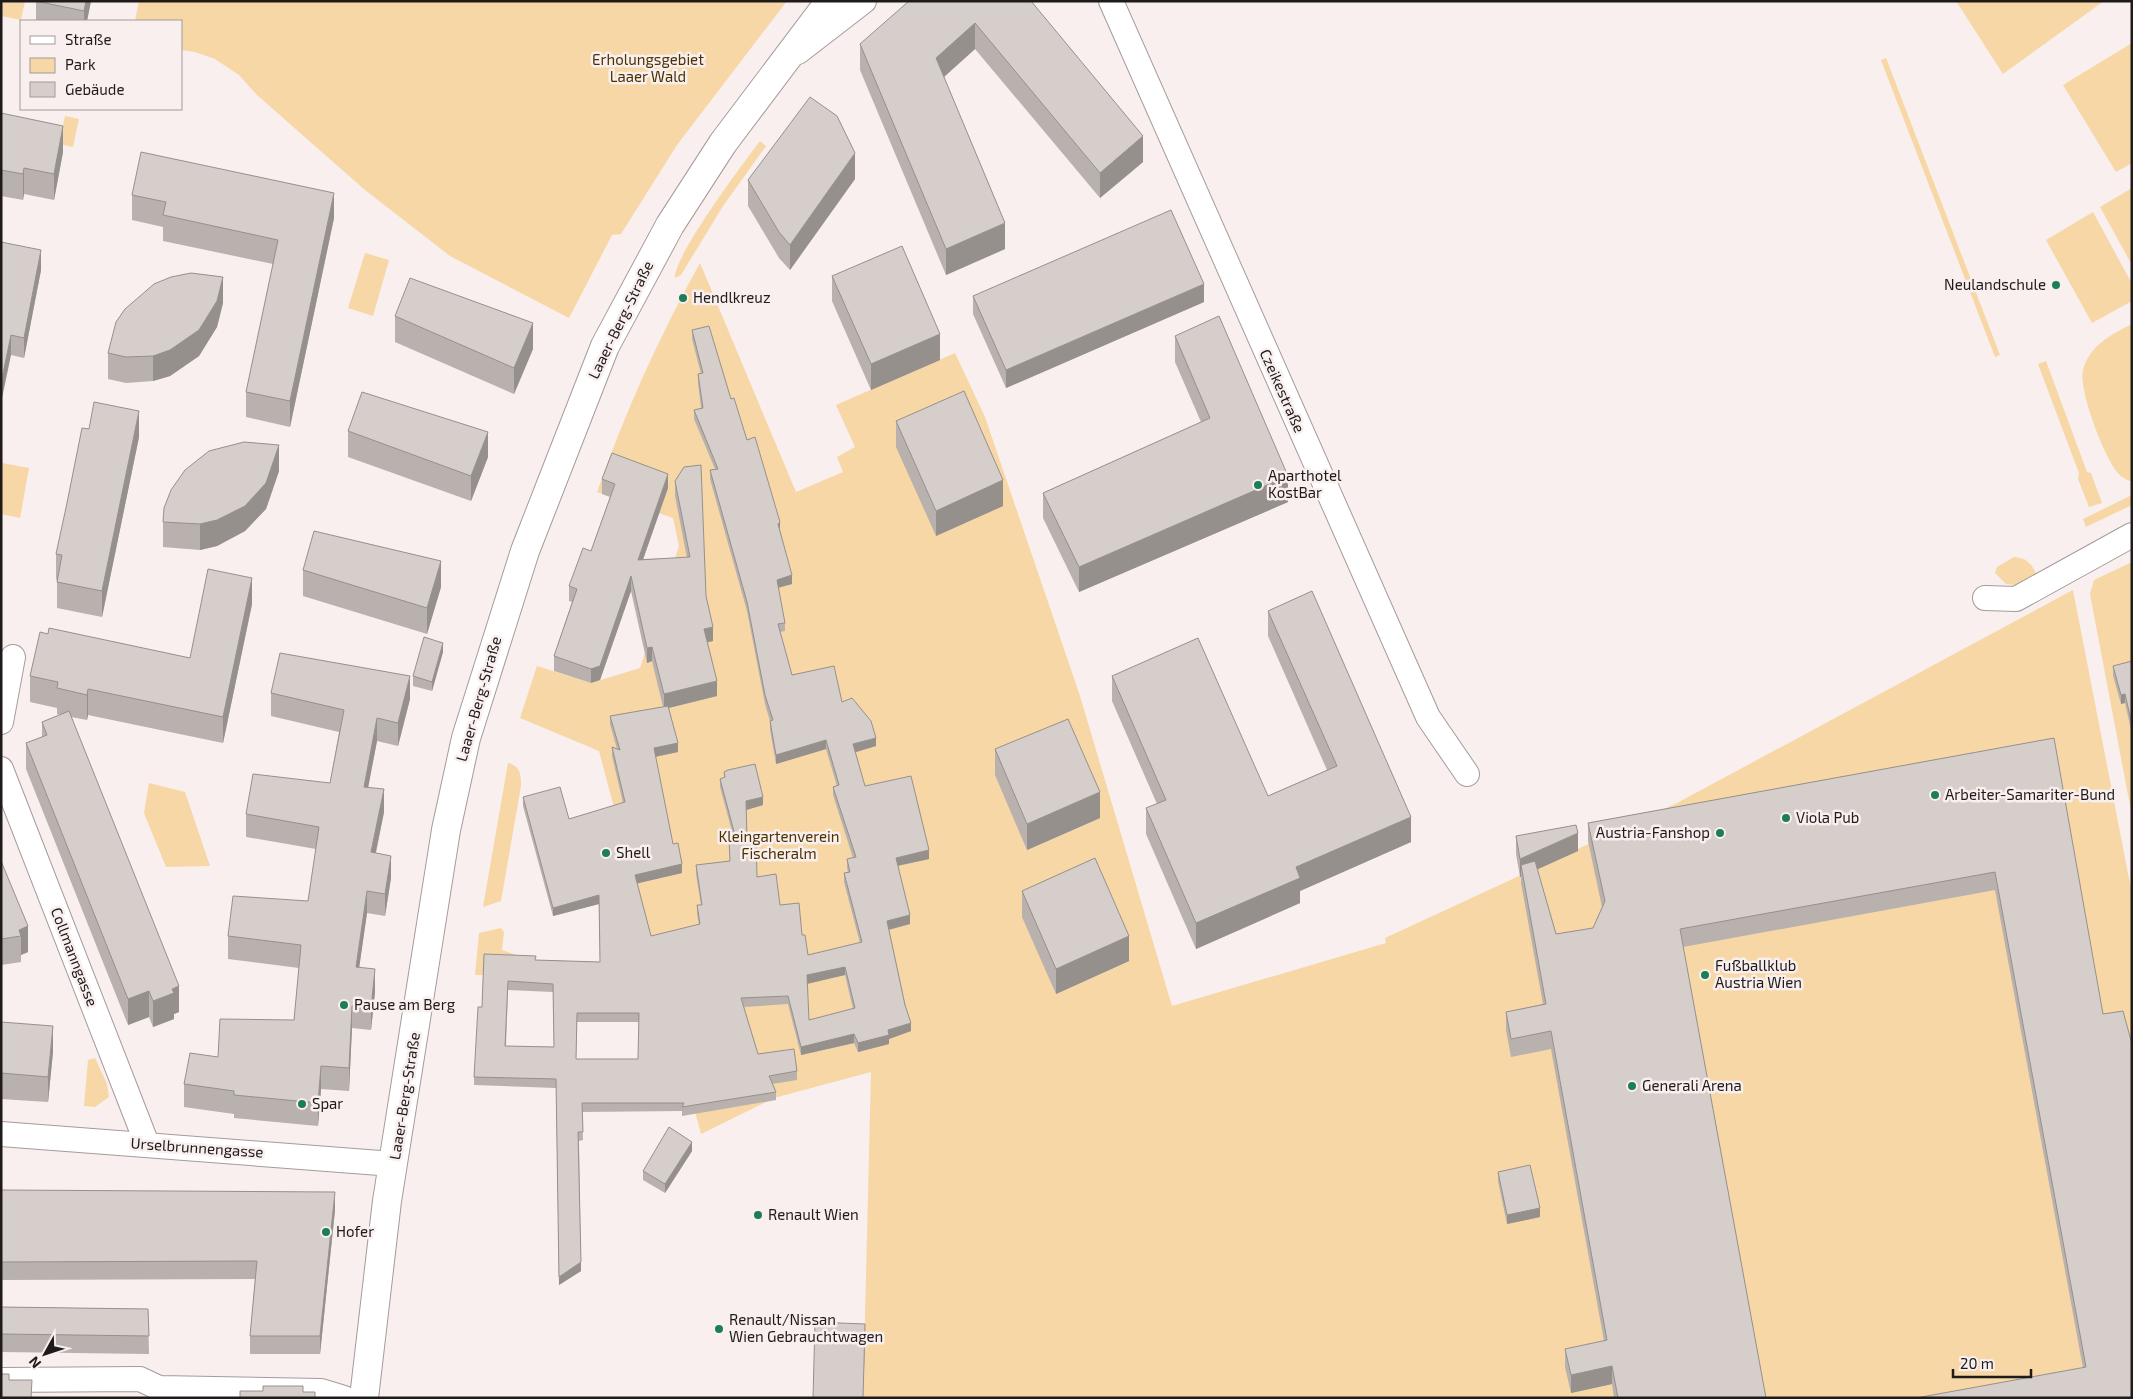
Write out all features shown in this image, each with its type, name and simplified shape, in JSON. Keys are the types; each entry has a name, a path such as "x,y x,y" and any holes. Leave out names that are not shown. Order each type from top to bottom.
{"main road":[{"name":"Laaer-Berg-Straße","path":"364,1398 394,1164 448,821 466,738 525,551 605,346 670,225 723,143 830,1"},
{"name":"Laaer-Berg-Straße","path":"783,64 840,1"}],"street":[{"path":"783,64 864,1"},
{"name":"Czeikestraße","path":"1110,1 1428,717 1467,774"},
{"path":"1985,598 2016,599 2132,535"},
{"path":"1,722 13,657"},
{"name":"Collmanngasse","path":"1,769 147,1144"},
{"name":"Urselbrunnengasse","path":"1,1134 394,1164"},
{"path":"1,1380 140,1380 159,1388 321,1392 344,1398"}],"green space":[{"path":"1,1 25,1 21,20 1,16"},
{"name":"Erholungsgebiet Laaer Wald","path":"139,1 787,1 677,145 621,234 612,235 569,318 450,256 365,190 257,95 239,75 215,59 195,52 182,50 182,20 135,20"},
{"path":"1956,1 2104,1 2003,74"},
{"path":"2132,43 2132,163 2116,172 2063,85"},
{"path":"1886,58 2000,355 1995,357 1881,60"},
{"path":"65,116 79,119 73,147 59,144"},
{"path":"760,141 766,146 723,206 681,275 675,278 677,267 697,231"},
{"path":"2132,188 2132,265 2100,207"},
{"path":"2093,212 2132,284 2132,301 2092,323 2046,240"},
{"path":"365,253 389,260 373,316 348,308"},
{"name":"Fußballklub Austria Wien","path":"700,263 796,492 843,472 837,457 855,447 836,405 955,353 985,417 1080,696 1172,1006 1386,943 1385,938 1677,803 2073,590 2132,894 2132,1398 863,1398 871,1072 774,1098 701,1134 599,751 520,718 537,666 591,683 640,668 679,546 673,518 597,492 619,433 644,375"},
{"path":"2132,324 2132,482 2120,475 2113,466 2100,440 2085,392 2083,370 2090,354 2102,342"},
{"path":"2046,361 2087,472 2091,473 2102,503 2089,507 2078,479 2079,473 2038,364"},
{"path":"2,463 29,468 20,518 1,514"},
{"path":"2132,495 2132,505 2086,527 2083,519"},
{"path":"2014,557 2029,563 2038,577 2014,585 2006,584 1995,573 1997,567"},
{"path":"2132,562 2132,816 2090,594 2094,580"},
{"path":"508,763 515,766 519,771 521,786 501,901 483,907"},
{"path":"149,783 185,792 210,866 166,867 144,813"},
{"path":"501,928 504,932 502,950 519,956 483,975 475,975 479,933"},
{"path":"95,1058 107,1084 109,1097 95,1107 84,1106 88,1060"}],"building":[{"path":"36,1 86,1 84,11"},
{"path":"909,1 1031,1 1143,136 1100,173 975,23 936,58 1005,223 946,249 860,44"},
{"path":"810,97 837,116 855,153 790,245 779,232 748,180"},
{"path":"1,113 63,126 54,174 24,168 23,174 1,170"},
{"path":"141,152 334,193 290,401 246,392 278,240 163,215 166,202 132,195"},
{"path":"1171,210 1204,284 1006,370 973,296"},
{"path":"1,242 41,250 24,338 11,335 1,383"},
{"path":"902,246 940,334 871,364 832,276"},
{"path":"191,273 223,277 217,301 199,330 170,350 153,356 126,357 108,353 116,322 125,309 154,284 171,277"},
{"path":"410,278 533,323 514,368 395,316"},
{"path":"1219,316 1288,476 1079,567 1043,493 1210,418 1175,336"},
{"path":"709,326 731,399 734,398 747,440 755,437 780,522 778,524 792,575 777,580 785,623 778,624 792,675 834,666 842,702 852,698 871,721 876,738 853,744 865,786 911,776 929,850 896,858 910,915 887,921 905,1005 911,1023 888,1030 889,1035 858,1043 854,1034 801,1047 788,996 741,998 758,1054 794,1049 797,1071 769,1076 776,1092 682,1107 684,1103 582,1103 583,1132 578,1132 581,1262 559,1277 556,1079 474,1077 478,1007 482,1007 484,954 536,956 535,960 600,962 599,895 553,908 523,797 560,787 569,819 625,802 612,747 620,750 610,716 668,706 678,743 654,748 673,844 678,843 682,864 635,875 651,936 700,924 697,905 702,905 696,865 730,861 729,839 736,839 720,779 725,777 724,772 728,770 755,764 763,797 746,801 747,839 756,838 757,877 776,874 780,905 799,903 802,935 805,935 808,955 862,942 844,873 850,872 847,859 856,857 833,787 839,785 826,740 776,755 770,721 773,720 765,695 747,602 710,470 718,469 694,410 703,408 698,374 703,373 692,330","holes":["845,967 855,1008 809,1020 807,975","508,981 553,984 554,1047 505,1046","577,1013 639,1013 638,1059 576,1059"]},
{"path":"964,391 1003,480 936,511 896,421"},
{"path":"362,392 488,432 471,476 348,431"},
{"path":"94,402 139,411 102,591 57,582 62,555 56,554 82,428 89,429"},
{"path":"244,442 279,445 266,483 245,506 217,520 200,524 163,522 164,508 171,490 185,470 209,451"},
{"path":"612,453 668,474 638,560 690,557 675,481 684,467 701,465 706,596 713,627 704,629 717,681 664,694 652,647 647,648 631,576 600,666 591,669 554,656 577,589 569,586 583,548 591,551 615,484 602,479"},
{"path":"314,531 441,561 427,608 303,570"},
{"path":"208,569 252,578 223,717 88,689 87,695 57,688 58,682 30,676 40,632 48,634 49,628 190,658"},
{"path":"1312,591 1411,817 1296,867 1300,878 1196,923 1146,808 1166,800 1112,676 1198,638 1268,796 1337,766 1268,611"},
{"path":"424,637 443,643 432,682 413,676"},
{"path":"280,653 410,676 398,723 377,718 364,787 384,789 371,852 391,856 385,894 367,891 356,967 375,969 371,1008 352,1006 349,1068 321,1066 318,1103 234,1095 234,1091 184,1084 190,1053 218,1057 220,1019 294,1020 301,945 228,936 233,896 308,901 319,827 246,814 253,774 330,783 344,710 271,693"},
{"path":"2132,661 2131,720 2125,694 2121,695 2113,666"},
{"path":"69,711 179,986 172,989 174,993 153,1001 149,991 128,999 26,743 47,735 42,722"},
{"path":"1068,719 1100,792 1027,824 995,749"},
{"name":"Generali Arena","path":"2054,738 2103,1014 2123,1011 2132,1044 2132,1398 1916,1398 2086,1367 1995,872 1680,929 1766,1398 1618,1398 1612,1366 1571,1375 1565,1349 1607,1340 1551,1031 1511,1039 1506,1012 1546,1004 1521,865 1535,861 1556,934 1593,928 1605,901 1588,823"},
{"path":"1576,825 1578,833 1520,859 1516,836"},
{"path":"1095,858 1129,936 1056,969 1022,891"},
{"path":"1,861 28,926 19,930 21,936 1,939"},
{"path":"1,1022 53,1026 48,1077 1,1073"},
{"path":"669,1127 692,1142 665,1184 643,1171"},
{"path":"1530,1165 1540,1208 1507,1215 1498,1172"},
{"path":"1,1190 335,1192 320,1336 250,1336 257,1261 1,1262"},
{"path":"1,1307 148,1309 149,1336 1,1334"},
{"path":"815,1322 865,1324 863,1398 813,1398"},
{"path":"1,1374 9,1374 9,1380 32,1380 31,1398 1,1398"},
{"path":"263,1386 303,1386 303,1392 315,1392 315,1398 240,1398 240,1391 263,1391"}],"place":[{"name":"Neulandschule","path":"2056,285"},
{"name":"Hendlkreuz","path":"683,298"},
{"name":"Aparthotel KostBar","path":"1258,485"},
{"name":"Arbeiter-Samariter-Bund","path":"1935,795"},
{"name":"Viola Pub","path":"1786,818"},
{"name":"Austria-Fanshop","path":"1720,833"},
{"name":"Shell","path":"606,853"},
{"name":"Fußballklub Austria Wien","path":"1705,975"},
{"name":"Pause am Berg","path":"344,1005"},
{"name":"Generali Arena","path":"1632,1086"},
{"name":"Spar","path":"302,1104"},
{"name":"Renault Wien","path":"758,1215"},
{"name":"Hofer","path":"326,1232"},
{"name":"Renault/Nissan Wien Gebrauchtwagen","path":"719,1329"}],"park label":[{"name":"Kleingartenverein Fischeralm","path":"779,846"}]}
